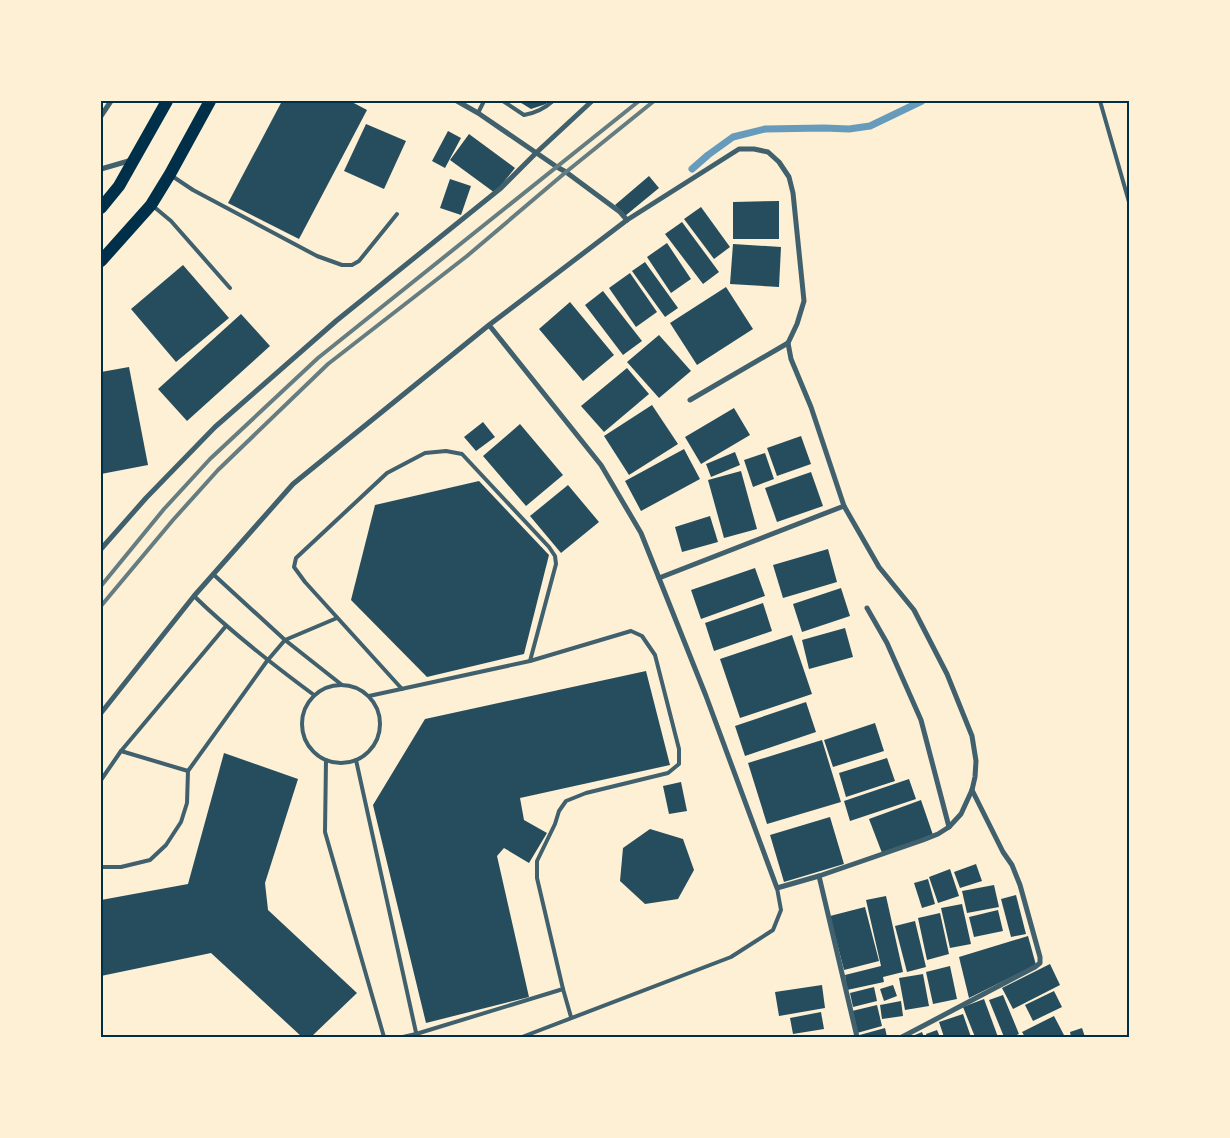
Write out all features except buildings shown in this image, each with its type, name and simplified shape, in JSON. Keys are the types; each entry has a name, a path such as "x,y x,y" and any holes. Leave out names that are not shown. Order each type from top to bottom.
{"main road":[{"path":"101,208 119,186 167,101"},
{"path":"101,261 151,205 210,101"}],"street":[{"path":"101,116 111,101"},
{"path":"457,101 566,172 620,212 627,220"},
{"path":"101,549 146,498 215,427 336,321 502,188 537,152 592,101"},
{"path":"101,713 194,596 294,484 489,325 627,220 739,149 754,149 768,152 779,162 789,177 793,193 804,301 798,324 788,343 690,400"},
{"path":"101,169 135,159"},
{"path":"489,325 601,466 640,533 706,696 777,888 819,876 923,840 949,827 961,814 972,790 976,761 972,736 947,674 914,610 879,567 844,506 811,407 791,360 788,343"},
{"path":"659,578 844,506"},
{"path":"867,608 887,643 921,720 949,827"},
{"path":"902,1037 1040,963 1020,885 1012,865 1003,852 972,790"},
{"path":"819,876 857,1037"}],"lane":[{"path":"478,113 484,101"},
{"path":"503,101 524,115 545,108 553,101"},
{"path":"1100,101 1129,202"},
{"path":"170,174 193,190 317,256 342,265 359,261 397,214"},
{"path":"151,205 171,221 230,288"},
{"path":"402,689 305,582 294,567 296,558 388,473 425,453 446,451 462,454 549,547 555,556 556,564 530,661"},
{"path":"213,574 285,640 342,685"},
{"path":"194,596 267,661 314,696"},
{"path":"101,867 121,867 150,860 166,845 181,822 187,803 188,770 267,661 285,640 337,618"},
{"path":"101,780 121,751 226,626"},
{"path":"369,696 530,661 631,631 642,636 655,654 679,749 679,764 668,773 586,793 566,801 559,811 555,824 537,861 537,878 571,1017"},
{"path":"342,685 356,688 369,696 377,709 380,724 377,739 369,751 356,760 341,763 326,760 313,752 305,739 302,724 305,708 314,696 327,688 342,685"},
{"path":"121,751 188,770"},
{"path":"326,760 326,832 384,1037"},
{"path":"356,760 417,1035"},
{"path":"522,1037 732,957 773,930 781,910 777,888"},
{"path":"403,1037 417,1035 563,989"}],"waterway":[{"path":"692,169 733,137 765,129 849,129 870,126 922,101"}],"railway":[{"path":"101,586 164,509 210,459 318,358 639,101"},
{"path":"101,606 173,520 218,470 328,364 467,256 654,101"}]}
